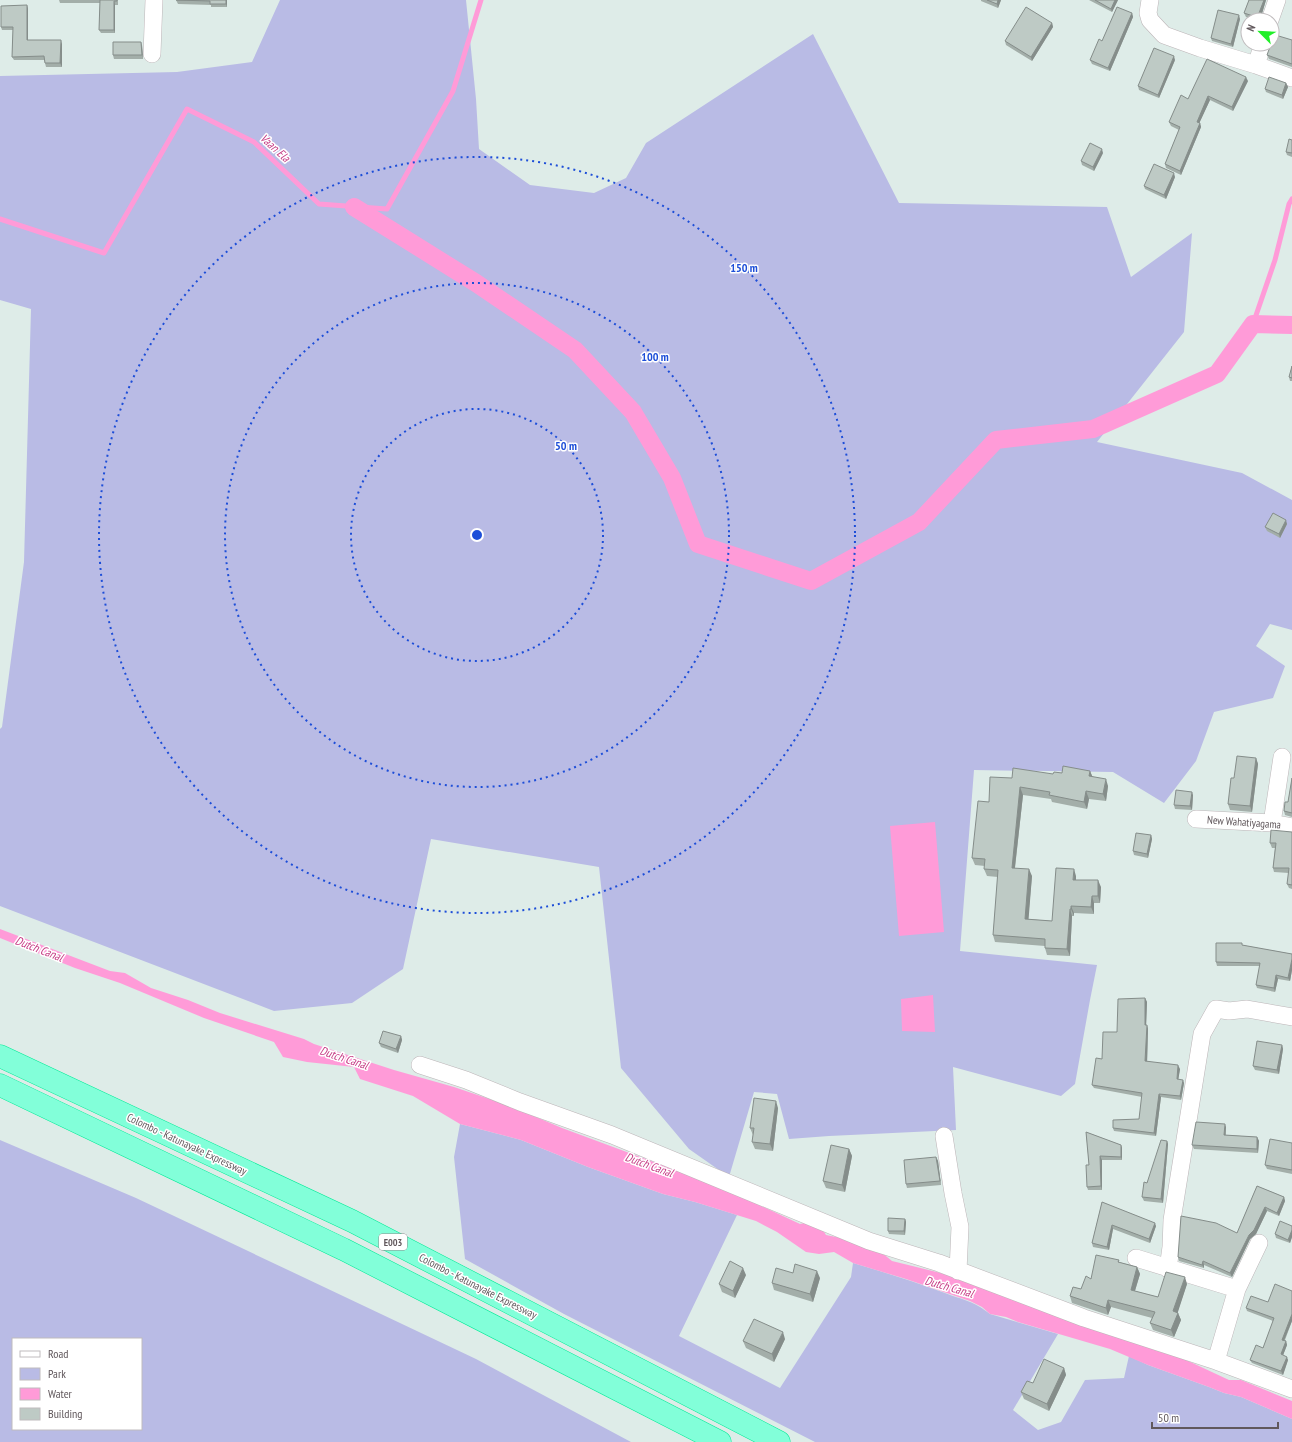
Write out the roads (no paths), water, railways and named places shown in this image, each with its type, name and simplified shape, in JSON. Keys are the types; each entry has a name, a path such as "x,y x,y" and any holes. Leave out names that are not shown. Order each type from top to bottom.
{"highway":[{"name":"Colombo - Katunayake Expressway","path":"0,1056 352,1221 779,1442"},
{"name":"E003","path":"0,1085 343,1248 720,1442"}],"street":[{"path":"152,54 154,0"},
{"path":"1150,0 1148,13 1150,20 1164,35 1292,78"},
{"path":"1273,12 1277,0"},
{"path":"1256,65 1260,52"},
{"path":"1272,823 1282,757"},
{"name":"New Wahatiyagama","path":"1196,819 1272,823 1292,827"},
{"path":"1168,1269 1171,1247 1172,1220 1202,1034 1216,1009 1229,1011 1247,1009 1292,1017"},
{"path":"420,1065 466,1080 520,1102 612,1135 869,1241 958,1271 1084,1318 1216,1361 1292,1389"},
{"path":"944,1136 960,1227 958,1271"},
{"path":"1216,1361 1237,1289 1260,1243"},
{"path":"1136,1258 1237,1289"}],"water":[{"path":"935,822 944,932 899,936 890,826"},
{"name":"Dutch Canal","path":"0,929 110,971 125,973 151,988 188,1000 220,1013 510,1106 562,1128 721,1187 800,1224 809,1222 819,1224 826,1235 846,1239 881,1252 892,1261 961,1278 1155,1350 1184,1359 1229,1380 1241,1380 1292,1401 1292,1419 1241,1397 1224,1393 1148,1365 1110,1349 1018,1322 1006,1317 990,1314 982,1307 970,1301 853,1263 834,1252 819,1254 806,1252 777,1232 756,1221 695,1202 663,1194 588,1167 521,1140 460,1124 413,1096 360,1079 354,1067 307,1062 283,1057 274,1042 204,1018 120,983 75,968 0,938"},
{"path":"933,995 935,1032 902,1031 901,999"}],"waterway":[{"name":"Vaan Ela","path":"0,219 104,253 187,109 254,142 319,204 387,209 453,91 481,0"},
{"path":"1253,324 1275,260 1289,204 1292,199"},
{"path":"354,207 476,283 575,350 633,412 672,478 698,544 811,581 919,522 996,440 1093,429 1217,374 1253,324 1292,325"}]}
